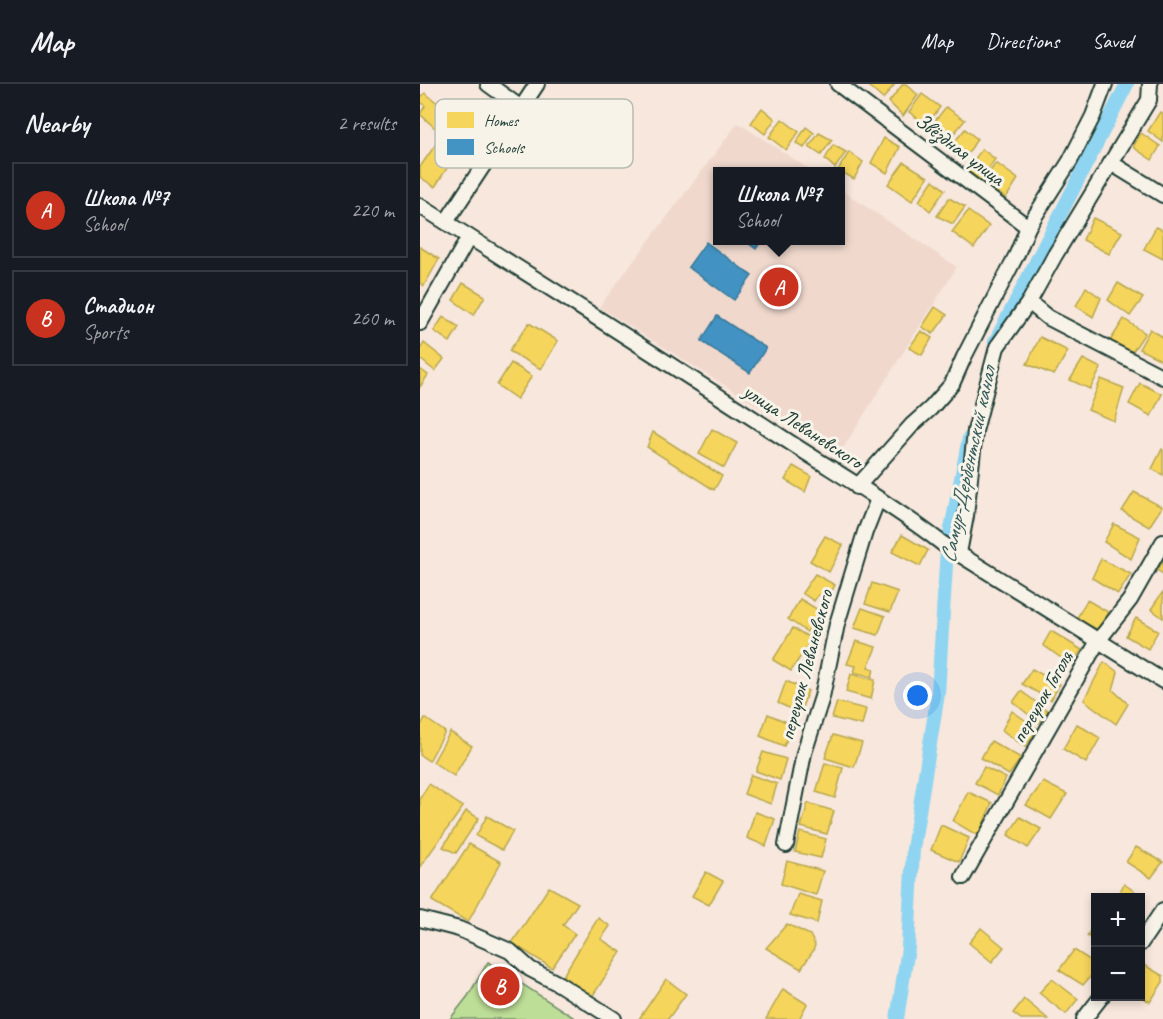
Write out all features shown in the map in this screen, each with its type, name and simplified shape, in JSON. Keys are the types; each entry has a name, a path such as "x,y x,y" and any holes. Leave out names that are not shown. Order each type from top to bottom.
{"street":[{"path":"488,84 509,99"},
{"path":"527,99 537,84"},
{"name":"Звёздная улица","path":"838,84 1028,227"},
{"path":"857,487 952,384 982,319 1017,254 1028,227 1070,161 1105,84"},
{"path":"951,549 966,516 975,431 998,347 1029,302 1149,100 1149,84"},
{"path":"1111,164 1163,195"},
{"path":"446,222 482,168"},
{"name":"улица Леваневского","path":"420,206 619,331 857,487 914,521 951,549 1163,681"},
{"path":"420,323 469,237"},
{"path":"1029,302 1047,317 1163,377"},
{"name":"переулок Леваневского","path":"786,845 804,753 822,697 837,624 865,532 878,499"},
{"name":"переулок Гоголя","path":"963,877 1098,641 1130,600 1163,542"},
{"path":"1145,937 1163,910"},
{"path":"420,919 459,928 510,951 530,969 559,984 614,1019"},
{"path":"1084,1019 1098,1001"}],"shaded area":[{"path":"738,123 806,167 713,167 713,245 845,245 845,193 957,267 838,456 599,307"}],"green space":[{"path":"488,962 576,1019 450,1019 468,996"}],"building: Homes":[{"path":"866,84 895,84 883,99"},
{"path":"903,84 918,95 903,116 889,102"},
{"path":"425,93 435,101 435,128 420,114 425,106 420,98"},
{"path":"922,94 940,107 927,125 909,112"},
{"path":"946,107 965,120 948,141 930,127"},
{"path":"762,108 775,119 765,134 751,123"},
{"path":"1160,112 1163,113 1163,142 1148,131"},
{"path":"782,119 799,132 786,150 769,137"},
{"path":"806,127 814,133 804,148 796,143"},
{"path":"965,129 977,139 963,162 948,150"},
{"path":"819,133 832,140 821,155 809,147"},
{"path":"1141,133 1160,146 1152,160 1133,147"},
{"path":"884,138 900,147 887,173 871,163"},
{"path":"435,145 435,168 447,168 435,187 420,177 420,167"},
{"path":"833,145 846,152 836,167 825,159"},
{"path":"982,149 995,159 981,181 967,170"},
{"path":"849,152 863,162 854,179 845,174 845,167 840,167"},
{"path":"904,162 928,177 912,201 888,184"},
{"path":"996,163 1018,179 1006,198 982,182"},
{"path":"933,180 945,190 930,211 919,201"},
{"path":"949,198 965,207 953,224 937,216"},
{"path":"968,211 989,226 974,248 952,232"},
{"path":"1093,218 1122,232 1109,254 1083,240"},
{"path":"1156,227 1163,230 1163,259 1144,249"},
{"path":"420,247 439,259 424,286 420,283"},
{"path":"463,283 485,296 474,315 453,300"},
{"path":"1118,283 1143,298 1130,316 1108,300"},
{"path":"1086,287 1101,298 1093,317 1076,306"},
{"path":"935,307 947,315 933,334 922,327"},
{"path":"443,317 459,327 450,342 434,331"},
{"path":"1124,319 1145,333 1131,354 1110,341"},
{"path":"529,323 558,341 541,369 509,351"},
{"path":"1150,329 1163,337 1163,361 1139,349"},
{"path":"921,331 932,338 922,355 909,348"},
{"path":"1040,337 1068,351 1054,375 1027,364"},
{"path":"424,343 444,359 435,371 420,359 420,350"},
{"path":"1083,359 1101,368 1090,389 1070,380"},
{"path":"511,363 532,376 517,399 497,385"},
{"path":"420,369 428,375 420,387"},
{"path":"1101,379 1124,388 1114,421 1088,410"},
{"path":"1140,383 1162,394 1151,416 1129,404"},
{"path":"712,429 737,443 724,468 699,454"},
{"path":"653,432 722,476 714,490 647,447"},
{"path":"1163,450 1163,475 1152,469"},
{"path":"793,466 811,476 805,492 785,480"},
{"path":"1134,492 1162,507 1149,527 1122,511"},
{"path":"1114,524 1140,537 1131,559 1104,542"},
{"path":"902,535 928,550 920,566 892,552"},
{"path":"825,536 843,545 829,572 810,561"},
{"path":"1101,559 1131,574 1118,594 1092,578"},
{"path":"1163,561 1163,574 1157,570"},
{"path":"815,574 835,585 828,598 818,595 814,601 802,593"},
{"path":"872,583 898,592 890,612 865,604"},
{"path":"1163,593 1163,618 1151,609"},
{"path":"800,599 820,611 807,632 788,619"},
{"path":"1087,600 1108,612 1098,630 1077,618"},
{"path":"862,608 885,616 878,635 854,628"},
{"path":"1136,618 1158,631 1148,649 1126,636"},
{"path":"793,628 812,639 791,671 773,660"},
{"path":"1051,631 1082,650 1071,665 1043,645"},
{"path":"856,641 876,647 868,667 874,669 872,677 854,672 856,666 847,664"},
{"path":"1104,662 1118,672 1113,690 1128,704 1116,724 1084,700"},
{"path":"1032,669 1060,684 1051,700 1022,684"},
{"path":"851,674 875,680 871,699 846,692"},
{"path":"786,681 808,691 800,713 778,703"},
{"path":"1021,691 1048,711 1039,723 1013,702"},
{"path":"837,702 866,709 862,725 832,718"},
{"path":"1012,711 1038,729 1025,747 1002,730"},
{"path":"768,714 793,725 784,746 760,736"},
{"path":"425,718 445,732 429,761 420,755 420,727"},
{"path":"1077,724 1100,738 1086,763 1063,749"},
{"path":"450,732 472,746 454,776 433,762"},
{"path":"833,735 862,743 854,767 825,758"},
{"path":"991,741 1021,758 1009,775 981,758"},
{"path":"763,752 786,759 780,780 756,771"},
{"path":"825,763 843,768 835,798 816,792"},
{"path":"984,767 1006,778 998,795 975,783"},
{"path":"751,775 777,784 771,804 744,794"},
{"path":"1043,782 1067,794 1051,819 1026,805"},
{"path":"429,784 463,807 420,867 420,798"},
{"path":"968,792 992,803 978,836 953,821"},
{"path":"808,803 834,811 827,834 801,827"},
{"path":"466,811 479,818 456,853 443,847"},
{"path":"755,812 775,819 766,846 747,838"},
{"path":"487,816 513,831 502,850 476,836"},
{"path":"1020,817 1041,829 1028,848 1008,835"},
{"path":"941,825 969,838 959,862 931,850"},
{"path":"800,832 826,839 821,858 795,852"},
{"path":"469,844 501,862 468,922 432,901"},
{"path":"1136,847 1163,862 1151,878 1126,862"},
{"path":"787,861 823,871 816,895 781,884"},
{"path":"706,872 723,881 709,905 692,896"},
{"path":"1124,884 1137,893 1119,893"},
{"path":"549,887 578,903 563,925 575,934 552,968 512,943"},
{"path":"798,894 822,901 817,923 790,915"},
{"path":"598,918 610,926 601,939 621,952 592,997 561,979"},
{"path":"787,924 810,935 815,945 801,969 766,948"},
{"path":"981,928 1004,947 992,962 969,943"},
{"path":"1074,950 1091,961 1091,976 1083,985 1059,970"},
{"path":"1145,965 1163,976 1163,982 1150,1002 1145,999"},
{"path":"666,979 686,994 668,1019 639,1019"},
{"path":"1052,979 1078,999 1066,1014 1039,993"},
{"path":"783,989 807,1004 799,1019 766,1019"},
{"path":"1024,999 1048,1019 1021,1019 1013,1013"}],"building: Schools":[{"path":"706,242 752,276 734,300 688,267"},
{"path":"717,316 766,348 750,373 701,341"}],"waterway":[{"name":"Самур-Дербентский канал","path":"995,342 1127,84"},
{"name":"Самур-Дербентский канал","path":"897,1019 908,948 913,849 938,694 947,549 969,438"}],"place":[{"name":"Школа №7","path":"779,287"},
{"name":"Стадион","path":"500,986"}]}
